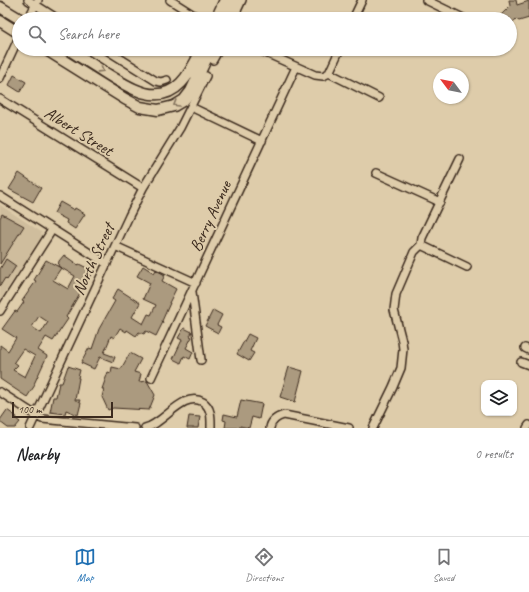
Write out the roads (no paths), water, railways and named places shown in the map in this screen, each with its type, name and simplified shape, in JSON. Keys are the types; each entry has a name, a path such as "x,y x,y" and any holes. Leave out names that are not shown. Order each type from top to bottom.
{"main road":[{"path":"219,12 225,0"},
{"path":"228,12 234,0"},
{"path":"0,7 12,14"},
{"path":"0,21 12,29"},
{"path":"56,56 140,107 158,110 174,106 184,100 191,91 208,56"},
{"path":"79,56 128,87 145,94 169,92 181,83 189,73 198,56"}],"street":[{"path":"28,0 37,2 49,12"},
{"path":"170,0 189,12"},
{"path":"236,12 242,0"},
{"path":"356,12 362,0"},
{"path":"426,0 451,12"},
{"path":"32,12 37,2"},
{"path":"0,78 12,52"},
{"path":"116,56 156,82 167,80"},
{"path":"213,60 215,56"},
{"path":"272,56 318,76 323,76 329,73 337,56"},
{"name":"Berry Avenue","path":"151,378 296,67"},
{"path":"329,73 379,98"},
{"name":"North Street","path":"30,428 143,188 180,128 206,76"},
{"name":"Albert Street","path":"0,99 143,188"},
{"path":"191,107 262,140"},
{"path":"373,428 396,380 402,361 402,341 394,306 396,294 414,252 421,245 422,238 460,159"},
{"path":"376,173 440,202"},
{"path":"0,196 107,264"},
{"path":"0,311 52,230"},
{"path":"421,245 467,267"},
{"path":"115,246 196,283"},
{"path":"192,292 201,360"},
{"path":"521,362 529,365"},
{"path":"0,392 42,419 135,428"},
{"path":"145,428 156,423 185,401 192,399 201,401 208,408 211,428"},
{"path":"270,428 272,422 284,415 349,428"}]}
